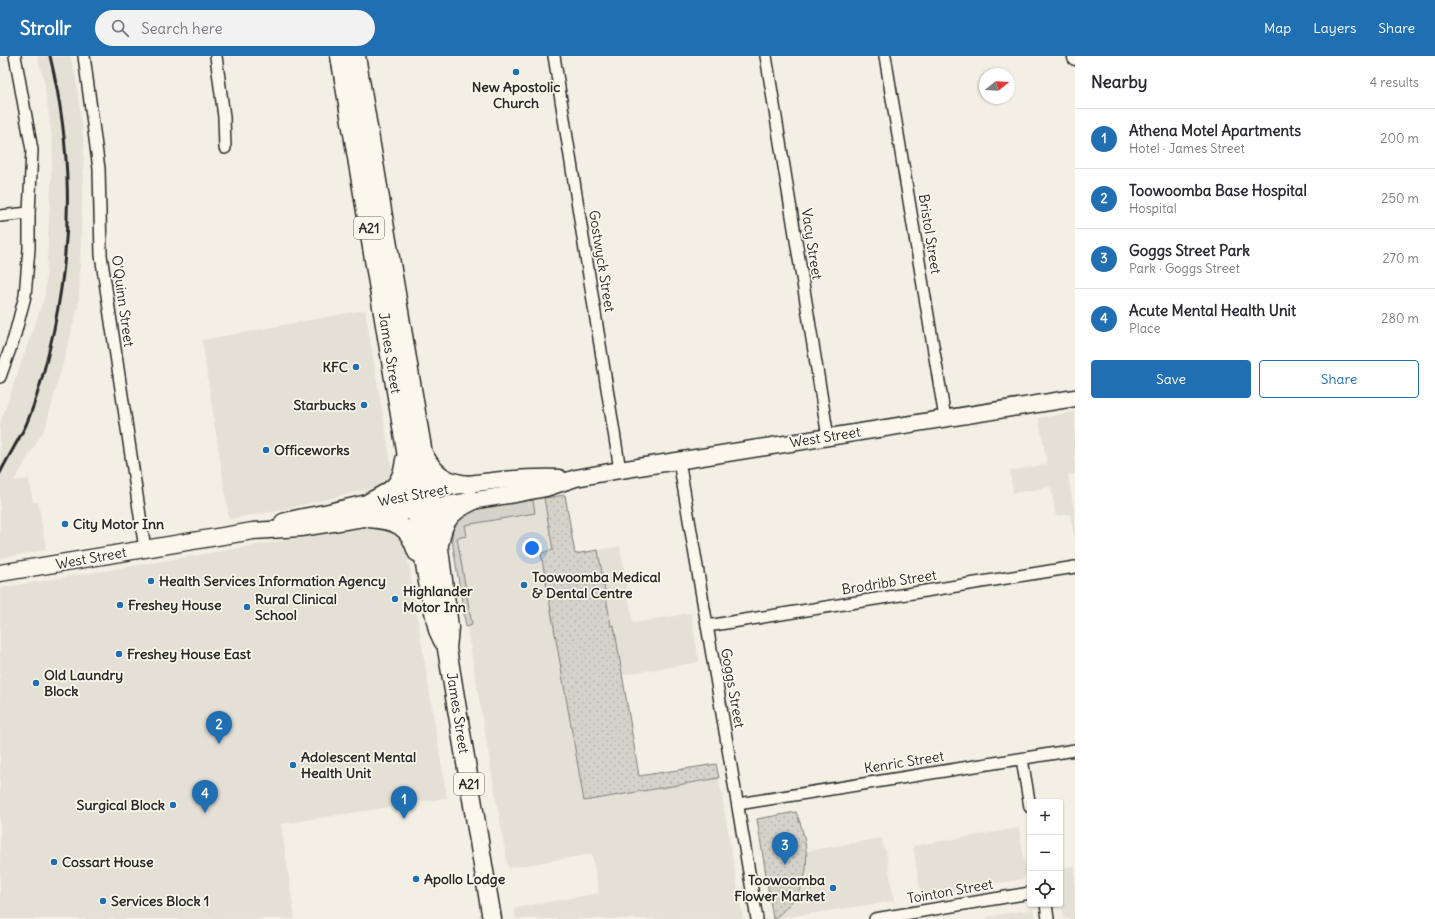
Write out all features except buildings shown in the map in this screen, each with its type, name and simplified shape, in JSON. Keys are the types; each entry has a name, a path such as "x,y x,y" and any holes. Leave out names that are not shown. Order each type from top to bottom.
{"highway":[{"name":"James Street","path":"340,56 423,501 428,580 438,630 447,649"},
{"name":"James Street","path":"356,56 414,451"},
{"path":"428,580 420,564 413,541 408,532 395,522 370,510 398,484 404,467 414,451 441,477 470,493 459,507 447,518 441,532 439,549"},
{"name":"James Street","path":"423,501 439,549 449,627 447,649 492,919"}],"main road":[{"name":"West Street","path":"0,573 253,531 293,518 370,510 470,493 546,488 576,478 620,470 1075,398"}],"street":[{"path":"0,377 14,338 25,296 29,249 32,150 15,56"},
{"name":"O'Quinn Street","path":"84,56 99,169 101,255 145,549"},
{"path":"216,56 224,117 225,148"},
{"name":"Gostwyck Street","path":"554,56 620,470"},
{"name":"Vacy Street","path":"766,56 828,437"},
{"name":"Bristol Street","path":"885,56 945,418"},
{"path":"0,216 29,212"},
{"name":"Goggs Street","path":"679,461 757,919"},
{"name":"Brodribb Street","path":"707,626 1075,567"},
{"name":"Kenric Street","path":"738,804 1075,750"},
{"path":"1022,759 1029,799"},
{"name":"Tointon Street","path":"875,919 1027,894"},
{"path":"1046,907 1048,919"}],"shaded area":[{"path":"37,56 70,56 76,78 84,143 79,303 46,426 14,481 29,479 33,502 38,502 46,550 0,558 0,423 45,295 53,146 44,80"},
{"path":"365,310 392,469 387,481 378,487 277,511 229,519 202,340"},
{"path":"1075,412 1075,474 1068,475 1075,516 1075,541 1070,514 1056,516 1051,487 1013,493 1010,471 1047,464 1039,418"},
{"path":"565,495 575,554 598,550 611,626 614,625 639,776 716,764 719,778 584,801 541,553 553,550 544,498"},
{"path":"544,498 553,550 541,553 584,801 719,778 743,919 516,919 514,908 599,893 592,854 508,868 452,540 452,530 472,512 485,508"},
{"path":"533,500 535,513 465,525 467,536 457,538 472,625 466,627 452,540 452,531 456,522 462,516 481,508"},
{"path":"373,526 391,529 397,534 406,548 447,798 281,824 295,919 0,919 0,588"},
{"path":"620,546 633,623 691,613 699,662 622,675 614,626 611,626 598,550"},
{"path":"796,812 804,836 806,849 805,874 802,886 796,897 777,917 773,919 757,819"},
{"path":"1019,828 1026,874 1023,879 921,896 913,846"},
{"name":"Toowoomba Flower Market","path":"882,838 884,850 886,850 894,901 775,919 795,900 805,876 807,851"},
{"path":"1075,866 1075,919 1064,919 1062,907 1063,868"},
{"path":"1033,909 1035,919 987,919 987,917"}],"railway":[{"path":"0,473 31,414 39,390 54,329 60,294 67,226 66,158 63,124 50,56"}],"place":[{"name":"New Apostolic Church","path":"516,72"},
{"name":"KFC","path":"356,367"},
{"name":"Starbucks","path":"364,405"},
{"name":"Officeworks","path":"266,450"},
{"name":"City Motor Inn","path":"65,524"},
{"name":"Health Services Information Agency","path":"151,581"},
{"name":"Toowoomba Medical & Dental Centre","path":"524,585"},
{"name":"Highlander Motor Inn","path":"395,599"},
{"name":"Freshey House","path":"120,605"},
{"name":"Rural Clinical School","path":"247,607"},
{"name":"Freshey House East","path":"119,654"},
{"name":"Old Laundry Block","path":"36,683"},
{"name":"Toowoomba Base Hospital","path":"219,744"},
{"name":"Adolescent Mental Health Unit","path":"293,765"},
{"name":"Surgical Block","path":"173,805"},
{"name":"Acute Mental Health Unit","path":"205,813"},
{"name":"Athena Motel Apartments","path":"404,819"},
{"name":"Cossart House","path":"54,862"},
{"name":"Goggs Street Park","path":"785,865"},
{"name":"Apollo Lodge","path":"416,879"},
{"name":"Toowoomba Flower Market","path":"833,888"},
{"name":"Services Block 1","path":"103,901"}]}
